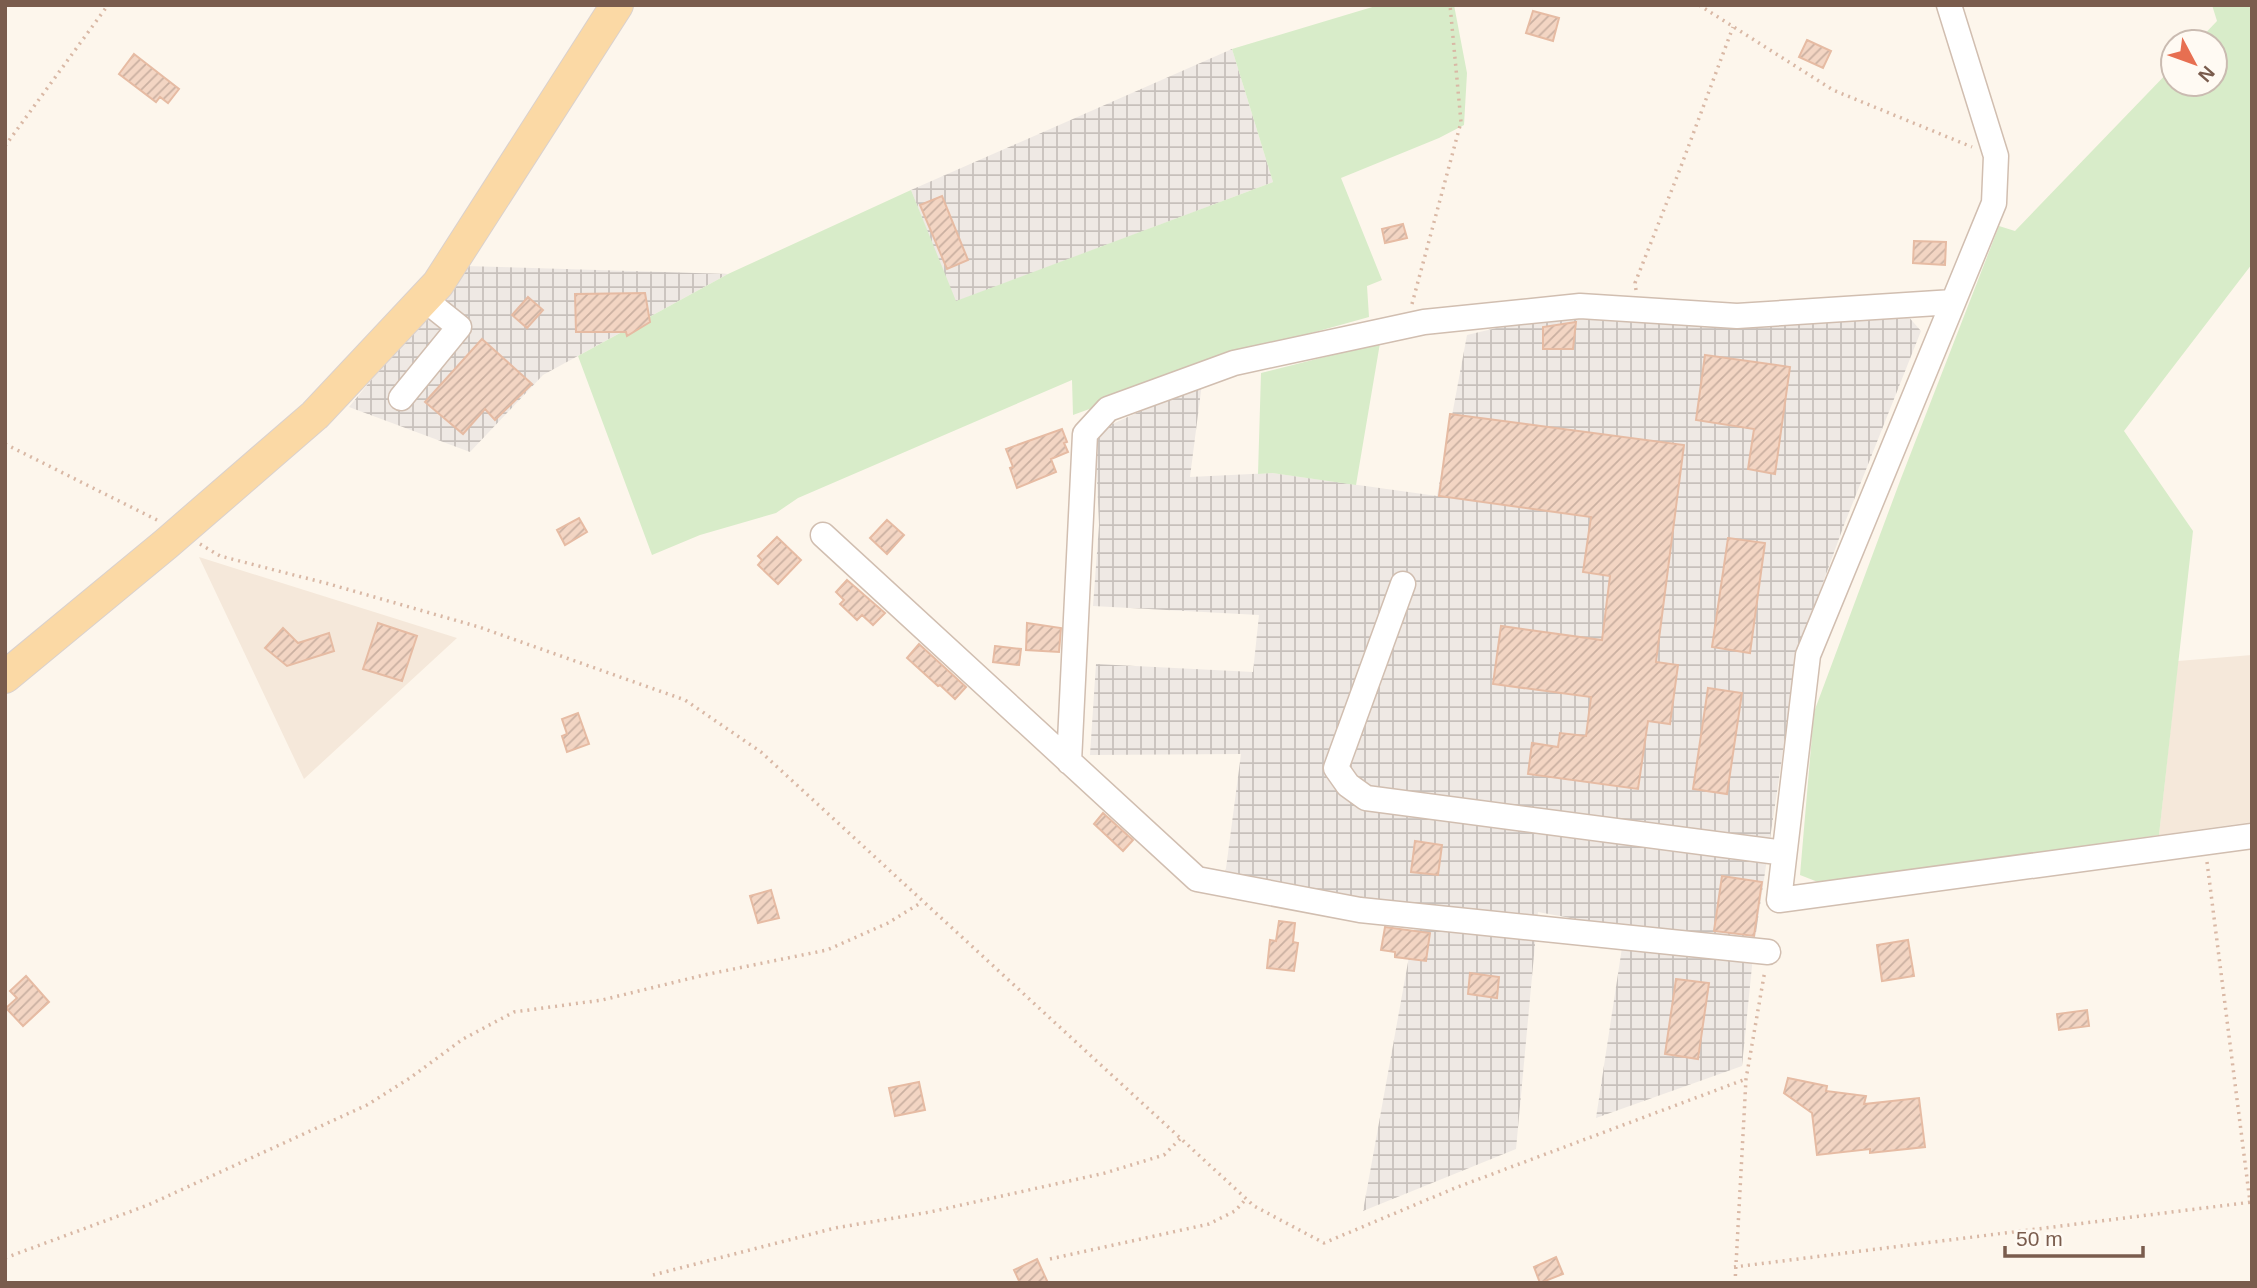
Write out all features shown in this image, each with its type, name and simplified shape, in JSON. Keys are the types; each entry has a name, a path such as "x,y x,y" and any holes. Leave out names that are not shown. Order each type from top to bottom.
{"main road":[{"path":"5,677 314,415 439,284 617,5"}],"street":[{"path":"1949,5 1996,156 1994,204 1808,655 1779,900 2252,836"},
{"path":"401,398 459,327 424,299"},
{"path":"1069,762 1085,434 1108,409 1234,363 1424,322 1580,306 1737,316 1953,302"},
{"path":"823,535 1197,879 1360,910 1768,952"},
{"path":"1403,584 1336,768 1348,785 1366,798 1784,853"}],"path":[{"path":"5,146 108,5"},
{"path":"1405,327 1461,122 1450,5"},
{"path":"1699,5 1833,90 1933,133 1996,156"},
{"path":"1639,310 1634,283 1681,169 1733,27"},
{"path":"5,444 179,532 220,556 479,627 685,700 761,752 1254,1206 1324,1243 1455,1188 1746,1079"},
{"path":"1734,1267 2251,1202 2205,843"},
{"path":"5,1258 148,1205 367,1105 410,1078 463,1039 514,1012 602,1000 704,975 827,950 888,923 922,902"},
{"path":"1735,1283 1746,1079 1768,952"},
{"path":"653,1275 835,1228 930,1212 1105,1173 1164,1155 1180,1139"},
{"path":"1051,1259 1209,1224 1235,1211 1246,1199"}],"shaded area":[{"path":"1232,49 1273,182 955,302 911,190"},
{"path":"465,266 728,274 543,375 470,452 349,407"},
{"path":"1900,307 1921,331 1844,525 1798,651 1754,946 1742,1066 1596,1118 1625,928 1538,912 1516,1149 1363,1211 1418,907 1225,876 1241,754 1090,755 1096,664 1253,672 1259,615 1093,606 1099,525 1095,432 1202,383 1190,477 1272,473 1437,496 1467,335 1543,317 1673,324"},
{"path":"199,557 457,638 304,779"},
{"path":"2252,655 2252,822 2159,835 2178,661"}],"green space":[{"path":"1379,5 1454,5 1467,73 1464,125 1341,178 1382,280 1367,286 1369,317 1254,349 1073,415 1072,380 798,498 776,513 700,535 652,555 578,356 728,274 911,190 956,301 1273,182 1232,49"},
{"path":"2212,5 2252,5 2252,264 2124,431 2193,531 2159,835 1823,884 1800,875 1814,712 1999,226 2015,231 2159,82 2159,98 2229,98 2229,28 2210,28 2217,21"},
{"path":"1380,343 1356,485 1272,473 1258,474 1261,373"}],"building":[{"path":"1533,11 1559,18 1553,41 1526,33"},
{"path":"1807,40 1831,51 1823,68 1799,57"},
{"path":"134,54 179,89 168,103 160,97 156,102 119,74"},
{"path":"942,196 968,260 947,269 920,205"},
{"path":"1403,224 1407,238 1385,243 1382,229"},
{"path":"1914,241 1946,242 1945,265 1913,263"},
{"path":"645,293 650,322 627,336 626,332 576,332 575,294"},
{"path":"528,297 543,310 527,328 512,315"},
{"path":"1576,322 1573,349 1543,349 1543,327"},
{"path":"482,339 532,384 495,420 485,409 463,434 425,402"},
{"path":"1705,355 1790,367 1775,474 1748,469 1754,429 1696,420"},
{"path":"1450,414 1684,445 1656,662 1678,665 1670,724 1648,721 1638,789 1528,774 1532,743 1558,747 1560,733 1586,736 1591,697 1493,684 1501,626 1602,640 1610,576 1583,572 1591,517 1439,496"},
{"path":"1062,429 1068,452 1051,459 1056,472 1017,488 1006,449"},
{"path":"579,518 587,532 565,545 557,530"},
{"path":"887,520 904,535 887,554 870,538"},
{"path":"777,537 801,560 778,584 758,565 762,560 758,556"},
{"path":"1728,538 1765,543 1750,653 1712,647"},
{"path":"847,580 885,613 873,625 862,615 857,620 840,604 844,600 836,592"},
{"path":"378,623 417,636 402,681 363,669"},
{"path":"1027,623 1061,628 1059,652 1026,650"},
{"path":"283,628 298,643 329,633 334,651 287,666 265,648"},
{"path":"919,644 966,687 955,699 907,658"},
{"path":"995,646 1021,649 1019,665 993,662"},
{"path":"1708,688 1742,693 1727,794 1693,789"},
{"path":"578,713 589,744 567,752 562,736 567,734 562,719"},
{"path":"1103,813 1133,840 1123,851 1094,824"},
{"path":"1415,841 1442,845 1438,875 1411,872"},
{"path":"1722,876 1762,882 1754,936 1714,931"},
{"path":"771,890 779,918 758,923 750,896"},
{"path":"1279,921 1295,923 1293,942 1298,943 1294,971 1267,968 1270,940 1276,941"},
{"path":"1385,927 1430,933 1426,961 1395,957 1395,952 1381,950"},
{"path":"1908,940 1914,976 1882,981 1877,945"},
{"path":"1470,973 1499,977 1497,998 1468,994"},
{"path":"26,976 49,1002 23,1026 6,1008 17,998 10,991"},
{"path":"1676,979 1709,983 1698,1059 1665,1054"},
{"path":"2087,1010 2089,1026 2059,1030 2057,1014"},
{"path":"1788,1078 1827,1086 1826,1091 1866,1096 1864,1104 1919,1098 1925,1147 1817,1155 1812,1113 1784,1093"},
{"path":"919,1082 925,1110 895,1116 889,1088"},
{"path":"1556,1257 1563,1274 1540,1283 1534,1267"},
{"path":"1037,1259 1048,1283 1020,1283 1014,1270"}]}
